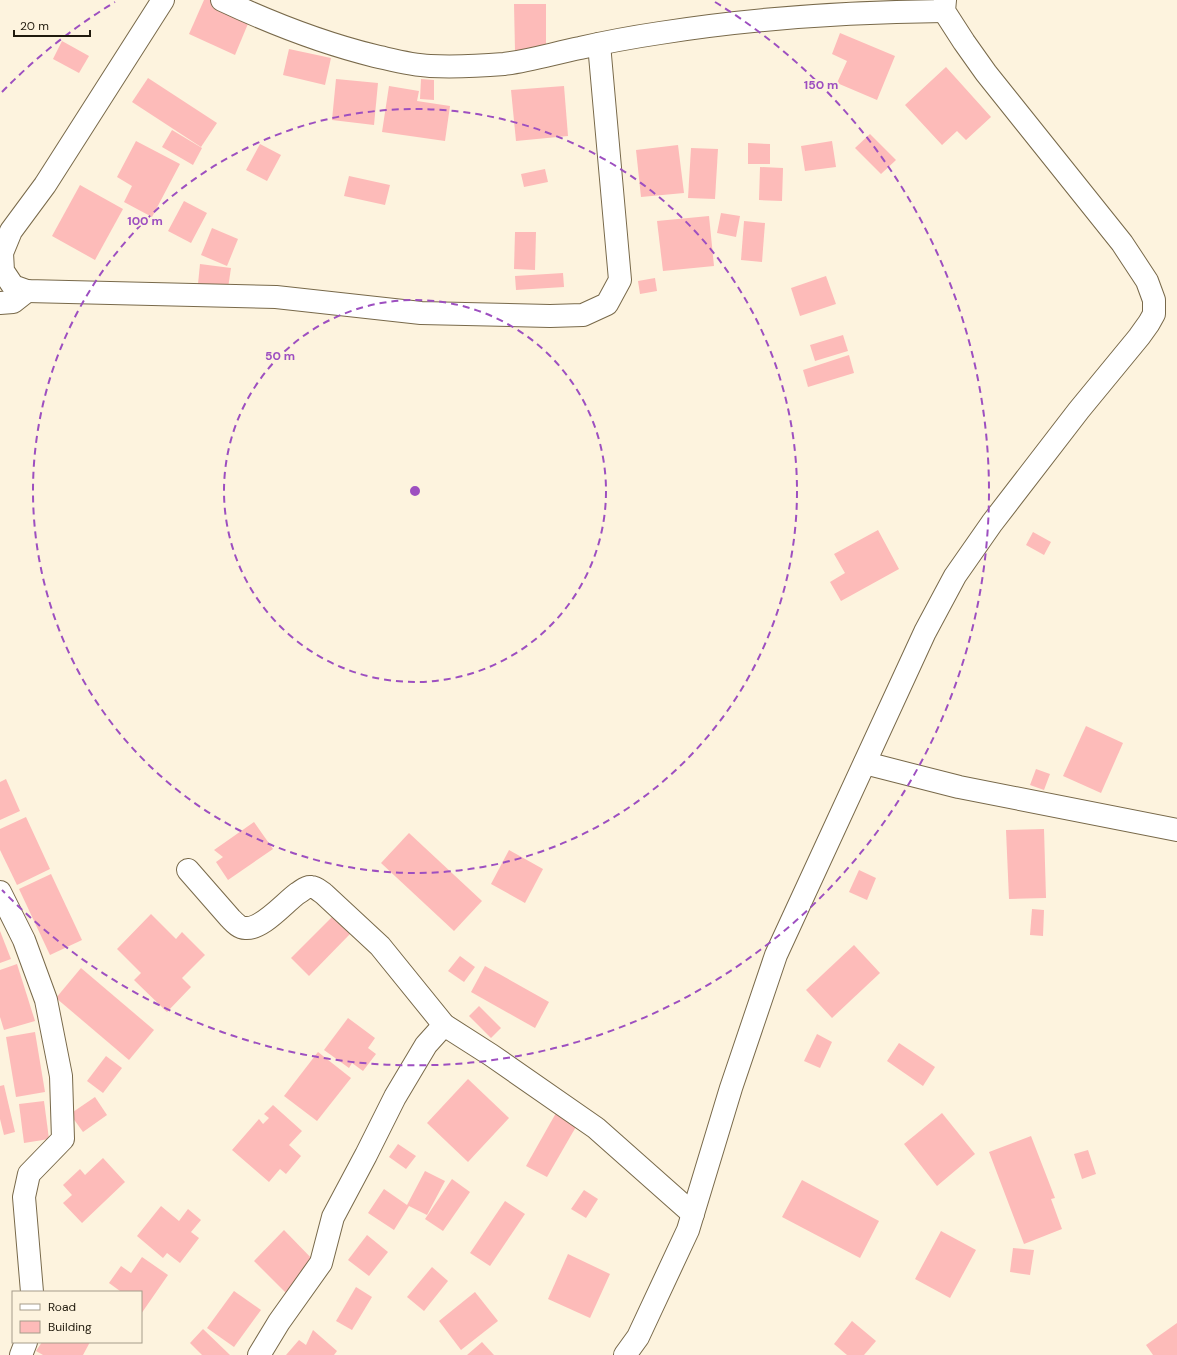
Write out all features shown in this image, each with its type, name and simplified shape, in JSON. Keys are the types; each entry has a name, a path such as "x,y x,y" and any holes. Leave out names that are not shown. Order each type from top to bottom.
{"street":[{"path":"163,0 45,185 11,231 2,253 3,270 13,286 27,291 276,297 421,313 550,316 583,315 607,304 620,280 599,44"},
{"path":"222,0 260,18 359,52 394,61 428,66 457,67 505,64 599,44 660,33 732,23 894,12 945,6 964,42 986,73 1122,243 1147,281 1154,300 1154,314 1149,323 992,522 955,576 925,632 776,955 731,1088 688,1230 638,1336 625,1355"},
{"path":"0,303 12,302 27,291"},
{"path":"865,763 959,787 1163,826 1177,830"},
{"path":"188,870 230,918 244,928 252,928 262,923 304,889 309,886 316,887 380,946 444,1025 492,1055 596,1128 693,1214"},
{"path":"0,892 24,940 46,1000 60,1076 63,1139 29,1174 24,1197 32,1291"},
{"path":"259,1355 279,1322 321,1263 333,1217 395,1097 426,1045 444,1025"},
{"path":"21,1355 26,1343"}],"building":[{"path":"204,0 220,0 252,14 235,55 189,34"},
{"path":"514,4 546,4 546,51 515,51"},
{"path":"840,33 895,56 877,100 837,83 847,61 832,54"},
{"path":"62,41 89,56 79,73 53,59"},
{"path":"289,49 331,58 325,85 283,75"},
{"path":"946,67 991,117 966,140 957,131 942,145 905,105"},
{"path":"148,78 217,123 201,147 132,102"},
{"path":"336,79 378,83 374,125 332,120"},
{"path":"421,79 434,80 434,100 420,99"},
{"path":"389,86 419,91 417,101 450,106 445,141 382,132"},
{"path":"564,86 568,136 516,141 511,90"},
{"path":"172,130 202,148 193,165 162,147"},
{"path":"870,134 896,160 881,174 855,148"},
{"path":"136,141 180,164 152,217 124,202 132,186 117,177"},
{"path":"832,141 836,167 805,171 801,146"},
{"path":"748,143 770,144 770,164 748,164"},
{"path":"260,144 281,155 267,181 246,170"},
{"path":"678,145 684,193 641,197 636,150"},
{"path":"691,148 718,149 715,199 688,198"},
{"path":"760,167 783,168 782,201 759,200"},
{"path":"545,169 548,182 524,187 521,174"},
{"path":"349,176 390,185 385,205 344,196"},
{"path":"80,185 123,209 95,260 52,236"},
{"path":"184,201 207,213 191,243 168,231"},
{"path":"721,213 740,216 736,237 717,233"},
{"path":"709,216 714,266 663,271 657,221"},
{"path":"744,221 765,223 762,262 741,260"},
{"path":"212,228 238,239 227,266 201,255"},
{"path":"515,232 536,232 535,270 514,269"},
{"path":"200,264 231,268 228,288 198,284"},
{"path":"563,273 564,287 516,290 515,276"},
{"path":"826,276 836,304 800,316 791,288"},
{"path":"655,278 657,291 640,294 638,281"},
{"path":"843,335 848,351 815,361 810,345"},
{"path":"849,355 854,373 808,387 803,370"},
{"path":"878,530 899,569 841,601 830,582 845,573 834,554"},
{"path":"1033,532 1051,542 1044,555 1026,545"},
{"path":"1086,726 1123,743 1101,793 1063,776"},
{"path":"1036,769 1050,774 1044,790 1030,785"},
{"path":"6,779 20,811 0,820 0,782"},
{"path":"26,817 50,869 17,885 0,850 0,829"},
{"path":"254,822 273,849 228,880 216,862 223,857 214,850"},
{"path":"1044,829 1046,898 1009,899 1006,830"},
{"path":"409,833 482,901 454,931 381,863"},
{"path":"509,850 543,869 525,903 491,884"},
{"path":"859,870 876,878 867,900 849,892"},
{"path":"51,874 82,940 50,955 19,889"},
{"path":"1032,909 1044,910 1043,936 1030,935"},
{"path":"151,914 176,939 182,932 205,955 182,978 191,987 167,1012 134,980 141,973 117,949"},
{"path":"332,917 350,934 309,976 291,958"},
{"path":"0,931 11,959 0,963"},
{"path":"854,945 880,973 832,1018 806,990"},
{"path":"460,956 475,967 464,982 448,971"},
{"path":"17,964 35,1021 4,1030 0,1017 0,970"},
{"path":"485,966 549,1002 535,1028 471,992"},
{"path":"81,968 154,1030 129,1060 56,998"},
{"path":"479,1006 501,1028 491,1038 469,1016"},
{"path":"348,1018 375,1038 368,1048 376,1054 363,1071 352,1063 349,1068 324,1050"},
{"path":"35,1032 45,1092 16,1097 6,1037"},
{"path":"817,1034 832,1042 820,1068 804,1061"},
{"path":"899,1043 935,1067 923,1086 887,1061"},
{"path":"318,1052 351,1078 317,1121 284,1096"},
{"path":"106,1056 122,1068 103,1093 87,1081"},
{"path":"468,1079 509,1118 468,1162 427,1123"},
{"path":"4,1085 15,1132 4,1135 0,1119 0,1086"},
{"path":"95,1097 107,1115 83,1132 70,1114"},
{"path":"44,1101 49,1139 24,1143 19,1104"},
{"path":"273,1105 302,1131 289,1145 301,1156 286,1174 280,1169 269,1182 232,1150 259,1119 263,1124 269,1118 264,1114"},
{"path":"556,1113 577,1125 547,1177 526,1166"},
{"path":"942,1113 975,1154 937,1186 904,1144"},
{"path":"1031,1136 1055,1198 1051,1199 1062,1229 1024,1244 989,1152"},
{"path":"398,1144 416,1156 406,1169 389,1157"},
{"path":"1088,1150 1096,1174 1082,1179 1074,1154"},
{"path":"103,1158 125,1182 82,1223 63,1203 72,1195 63,1185 80,1169 85,1175"},
{"path":"425,1171 445,1181 427,1215 409,1206 394,1230 368,1213 384,1189 407,1205"},
{"path":"452,1179 470,1192 443,1231 425,1219"},
{"path":"802,1180 879,1221 860,1258 782,1217"},
{"path":"584,1190 598,1199 586,1218 571,1209"},
{"path":"505,1201 525,1214 490,1266 470,1253"},
{"path":"161,1206 179,1221 188,1209 201,1220 191,1232 199,1238 180,1263 167,1253 163,1258 137,1236"},
{"path":"284,1230 317,1264 287,1294 254,1261"},
{"path":"941,1231 976,1250 950,1298 915,1279"},
{"path":"367,1235 388,1252 369,1276 348,1260"},
{"path":"1013,1248 1034,1250 1030,1275 1010,1272"},
{"path":"568,1254 610,1274 590,1318 548,1299"},
{"path":"142,1257 168,1275 142,1313 142,1291 120,1291 109,1283 121,1266 131,1273"},
{"path":"432,1267 448,1281 424,1311 407,1297"},
{"path":"356,1287 372,1297 352,1330 336,1321"},
{"path":"234,1291 261,1310 234,1347 207,1328"},
{"path":"475,1292 498,1321 461,1350 439,1321"},
{"path":"852,1321 876,1341 864,1355 847,1355 834,1344"},
{"path":"1177,1323 1177,1355 1153,1355 1146,1345"},
{"path":"203,1329 230,1355 202,1355 190,1343"},
{"path":"313,1330 337,1351 334,1355 286,1355 299,1340 306,1345"},
{"path":"482,1342 494,1355 467,1355"},
{"path":"41,1343 89,1343 83,1355 43,1355 36,1351"}]}
